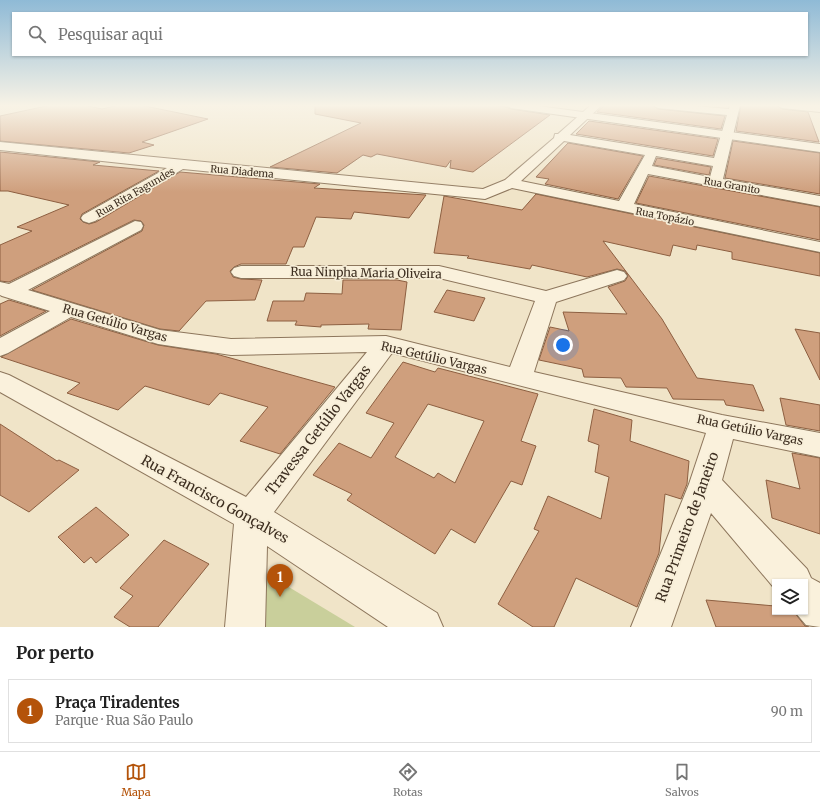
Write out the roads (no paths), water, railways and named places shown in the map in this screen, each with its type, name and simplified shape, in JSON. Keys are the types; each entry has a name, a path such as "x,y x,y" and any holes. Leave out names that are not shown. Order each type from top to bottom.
{"street":[{"path":"510,183 562,134"},
{"path":"716,182 726,134"},
{"path":"728,134 820,148"},
{"path":"559,137 721,163"},
{"name":"Rua Diadema","path":"0,146 485,194 510,183"},
{"path":"624,207 652,152"},
{"name":"Rua Rita Fagundes","path":"89,218 180,165"},
{"name":"Rua Granito","path":"644,169 820,201"},
{"name":"Rua Topázio","path":"510,183 820,247"},
{"path":"5,290 134,226"},
{"name":"Rua Ninpha Maria Oliveira","path":"241,272 439,272 547,298"},
{"path":"519,378 547,298 617,276"},
{"name":"Rua Getúlio Vargas","path":"5,290 158,337 231,347 386,344 519,378 722,426 820,445"},
{"path":"0,348 67,310"},
{"name":"Travessa Getúlio Vargas","path":"251,516 386,344"},
{"name":"Rua Francisco Gonçalves","path":"0,381 251,516 423,627"},
{"name":"Rua Primeiro de Janeiro","path":"651,627 705,484 722,426"},
{"path":"705,484 791,579"},
{"path":"245,627 251,516"},
{"path":"808,598 820,611"}],"place":[{"name":"Praça Tiradentes","path":"280,597"}]}
